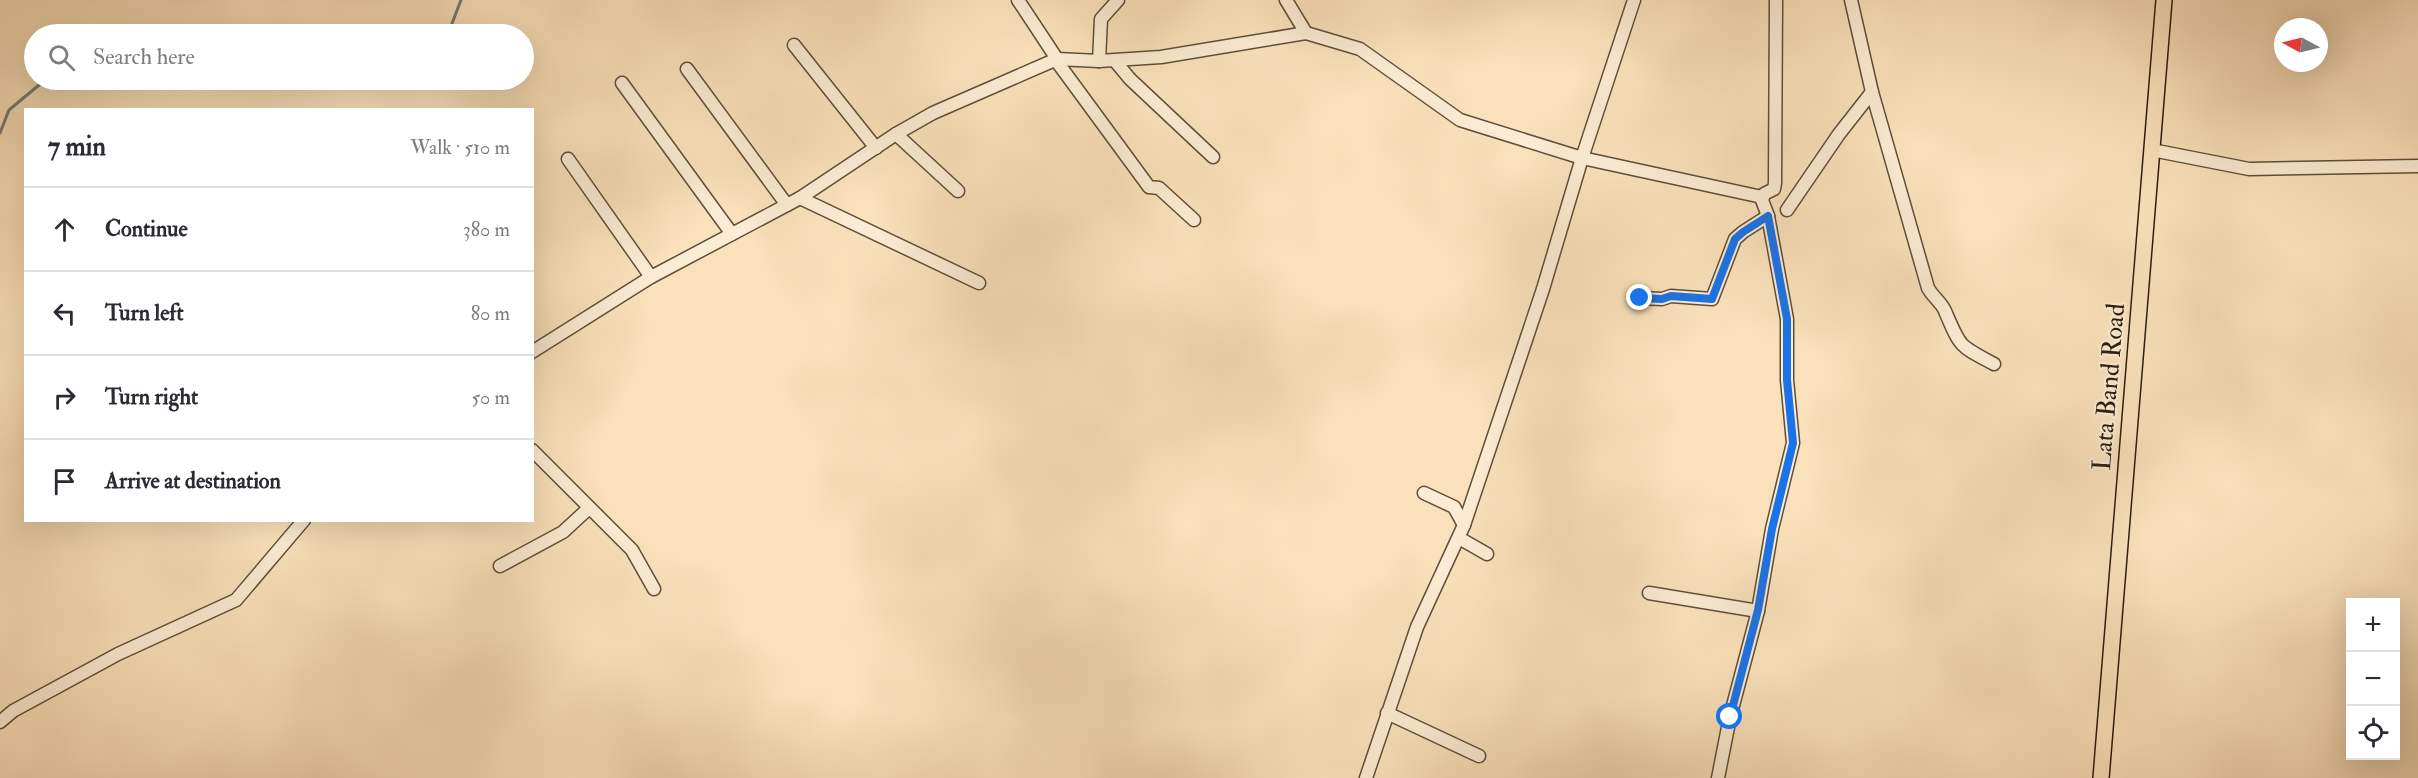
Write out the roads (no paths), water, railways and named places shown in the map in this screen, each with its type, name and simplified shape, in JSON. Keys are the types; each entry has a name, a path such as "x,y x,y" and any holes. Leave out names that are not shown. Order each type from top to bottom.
{"main road":[{"name":"Lata Band Road","path":"2101,778 2164,0"}],"street":[{"path":"1018,0 1056,59 1143,180 1149,187 1159,188 1194,220"},
{"path":"1099,61 1101,19 1119,0"},
{"path":"1286,0 1306,33"},
{"path":"1366,778 1417,627 1460,538 1634,0"},
{"path":"534,351 651,277 800,198 933,113 1056,59 1099,61 1161,57 1306,33 1360,49 1460,120 1582,158 1762,197 1774,189 1775,183 1776,0"},
{"path":"1851,0 1872,92 1928,288 1945,309 1957,341 1967,350 1995,364"},
{"path":"794,45 876,148"},
{"path":"1115,60 1130,79 1213,157"},
{"path":"687,69 787,205"},
{"path":"622,82 732,234"},
{"path":"1787,210 1834,141 1872,92"},
{"path":"896,135 958,191"},
{"path":"2152,150 2249,169 2418,166"},
{"path":"568,159 651,277"},
{"path":"1718,778 1730,717 1758,610 1772,529 1793,443 1787,380 1787,319 1768,216 1762,197"},
{"path":"800,198 979,283"},
{"path":"1640,298 1662,299 1671,296 1712,299 1735,239 1768,216"},
{"path":"534,452 632,550 654,589"},
{"path":"1424,493 1454,507 1464,525"},
{"path":"500,566 563,532 590,508"},
{"path":"0,723 13,711 118,654 236,600 302,522"},
{"path":"1460,538 1486,554"},
{"path":"1648,593 1758,610"},
{"path":"1387,712 1479,756"}],"waterway":[{"path":"452,24 461,0"},
{"path":"0,133 9,110 33,90"}]}
